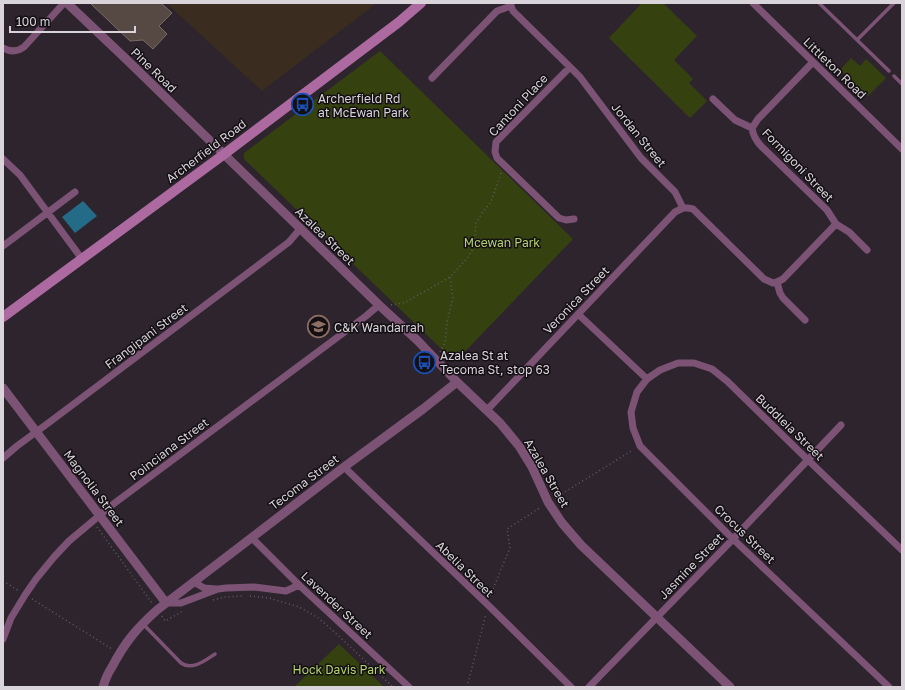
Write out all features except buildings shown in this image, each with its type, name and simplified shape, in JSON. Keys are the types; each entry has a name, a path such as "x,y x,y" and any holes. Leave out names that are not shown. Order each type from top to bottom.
{"main road":[{"name":"Archerfield Road","path":"3,317 399,22 421,3"}],"street":[{"path":"3,48 8,50 16,50 24,47 65,3"},
{"name":"Pine Road","path":"65,3 126,59 223,154"},
{"name":"Littleton Road","path":"753,3 902,149"},
{"path":"432,78 497,11 511,5"},
{"name":"Jordan Street","path":"511,5 513,11 580,77 641,158 675,192 683,208"},
{"path":"752,128 758,119 813,62"},
{"name":"Cantoni Place","path":"570,67 496,142 495,152 497,158 559,218 566,220 574,219"},
{"name":"Formigoni Street","path":"713,99 735,120 752,128 755,140 827,210 836,224 849,232 867,250"},
{"name":"Azalea Street","path":"223,154 418,341 457,382 500,423 519,446 532,468 548,502 562,523 581,545 730,687"},
{"path":"3,159 20,175 82,259"},
{"path":"3,246 75,192"},
{"path":"683,208 693,209 764,279 773,283 783,279 836,224"},
{"name":"Veronica Street","path":"487,410 675,212 683,208"},
{"name":"Frangipani Street","path":"3,458 289,242 300,229"},
{"path":"777,282 780,294 805,320"},
{"name":"Poinciana Street","path":"3,639 11,618 25,595 36,579 69,541 112,505 379,305"},
{"path":"578,314 646,379"},
{"name":"Buddleia Street","path":"646,379 660,370 678,363 694,363 712,369 728,381 902,550"},
{"name":"Crocus Street","path":"646,379 637,392 632,412 633,428 640,446 733,539 889,687"},
{"name":"Tecoma Street","path":"103,687 119,653 129,639 142,624 166,603 457,382"},
{"name":"Magnolia Street","path":"3,388 36,432 96,519 166,603"},
{"name":"Jasmine Street","path":"589,687 841,425"},
{"name":"Abelia Street","path":"344,467 571,687"},
{"name":"Lavender Street","path":"252,538 299,585 409,687"},
{"path":"194,582 204,588 218,589 254,587 286,591 299,585"},
{"path":"166,603 181,603 218,589"}],"lane":[{"path":"819,3 889,71"},
{"path":"856,40 894,3"},
{"path":"894,76 902,84"},
{"path":"142,624 185,666 194,666 215,654"}],"path":[{"path":"379,305 406,302 450,277 468,258 474,247 476,223 491,202 504,165"},
{"path":"438,362 445,343 447,322 453,298 450,277"},
{"path":"467,687 490,597 510,548 507,529 534,510 640,446"},
{"path":"96,519 165,621 188,608"},
{"path":"3,581 119,653"},
{"path":"250,595 270,598 299,607 317,617 393,687"},
{"path":"212,600 225,597 244,596"}],"shaded area":[{"path":"166,3 377,3 262,91"}],"green space":[{"path":"642,3 663,3 697,36 674,60 693,79 689,83 707,101 690,118 609,38"},
{"name":"Mcewan Park","path":"380,51 573,239 455,362 244,159 244,153"},
{"path":"851,58 860,66 866,59 886,78 868,96 840,70"},
{"name":"Hock Davis Park","path":"339,644 384,687 294,687"}],"water":[{"path":"83,201 97,216 75,233 62,217"}],"place":[{"name":"Archerfield Rd at McEwan Park","path":"302,105"},
{"name":"C&K Wandarrah","path":"318,327"},
{"name":"Azalea St at Tecoma St, stop 63","path":"425,362"}]}
